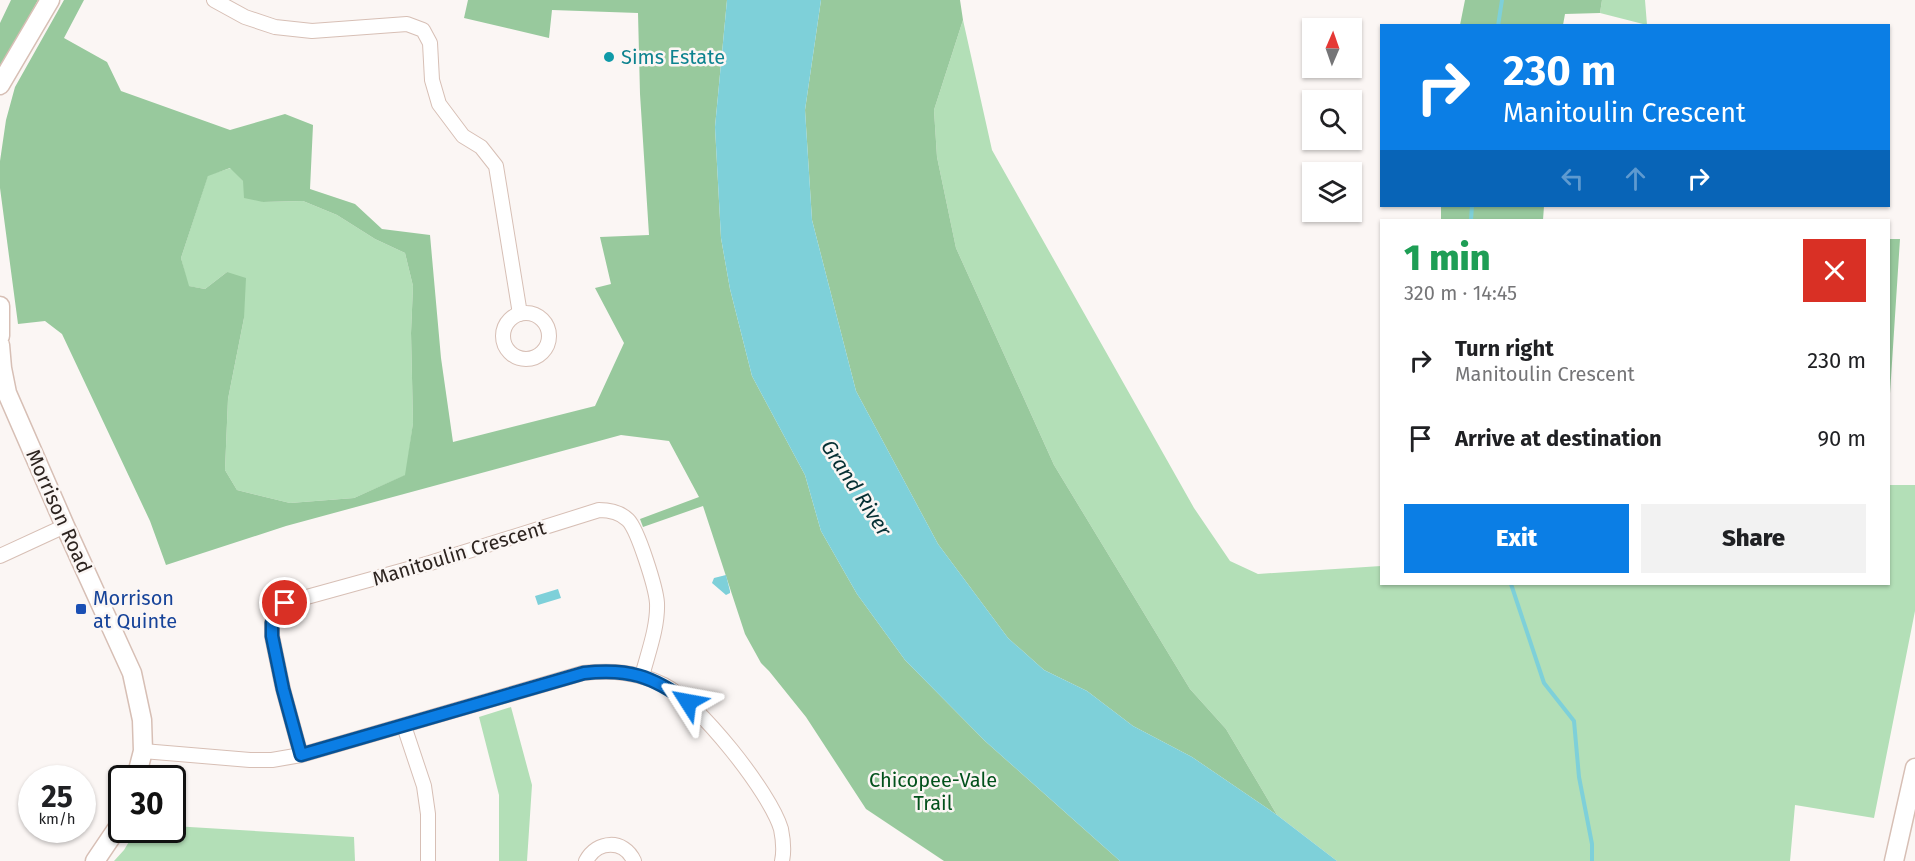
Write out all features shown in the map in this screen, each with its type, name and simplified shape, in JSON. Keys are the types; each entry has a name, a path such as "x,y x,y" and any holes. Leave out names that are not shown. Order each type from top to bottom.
{"street":[{"path":"0,85 50,0"},
{"path":"214,0 244,17 275,27 312,31 407,24 423,30 430,43 432,80 439,104 463,136 481,147 496,166 520,314"},
{"path":"0,306 0,336"},
{"name":"Morrison Road","path":"0,345 7,393 132,673 142,720 143,751 139,765"},
{"name":"Manitoulin Crescent","path":"301,755 283,689 272,636 272,623 276,612 285,603 430,563 598,510 609,510 620,514 634,527 654,588 657,603 656,620 642,676"},
{"path":"0,556 65,526"},
{"path":"143,751 250,760 301,755 584,673 609,670 642,676 666,686 688,702 730,748 755,782 781,829 782,861"},
{"path":"404,726 424,786 428,814 428,861"},
{"path":"1894,861 1915,768"},
{"path":"94,861 108,841"},
{"path":"586,861 595,849 603,845 616,844 624,848 634,861"}],"green space":[{"path":"11,0 38,0 0,69 0,23"},
{"name":"Chicopee-Vale Trail","path":"64,0 84,0 64,38 107,62 121,91 230,130 285,114 313,125 310,189 355,204 382,229 430,235 441,358 453,442 595,406 624,343 595,288 611,284 600,237 649,235 640,94 638,13 552,10 549,38 464,18 468,0 727,0 715,127 721,238 730,289 752,376 805,475 821,531 857,594 905,660 985,741 1120,861 944,861 866,809 806,717 761,663 745,634 703,506 643,527 640,519 699,497 669,441 621,435 286,526 166,565 150,521 62,334 45,321 18,324 0,188 0,161 6,120 15,87","holes":["230,168 243,181 244,198 263,202 303,201 337,215 375,239 405,253 413,286 411,333 413,423 405,475 354,498 290,503 237,490 225,470 228,399 244,318 246,278 227,272 205,289 189,286 181,258 208,176"]},
{"path":"821,0 960,0 963,20 934,110 937,157 956,248 1054,465 1190,689 1226,729 1277,815 1192,757 1133,726 1087,691 1044,670 1008,638 938,544 856,391 812,220 805,110"},
{"path":"1465,0 1602,0 1600,13 1565,14 1563,24 1460,24"},
{"path":"1602,0 1645,0 1647,24 1643,24 1600,13"},
{"path":"963,20 992,150 1194,508 1230,561 1258,574 1380,566 1380,585 1890,585 1890,485 1915,485 1915,611 1874,818 1795,805 1790,861 1337,861 1277,815 1226,729 1190,689 1054,465 956,248 937,157 934,110"},
{"path":"231,168 263,202 303,201 337,215 375,239 405,253 413,286 411,333 413,423 406,475 354,498 290,503 237,490 225,470 228,399 244,318 227,272 205,289 188,286 181,258 208,175"},
{"path":"1441,207 1544,207 1543,219 1441,219"},
{"path":"1890,239 1900,239 1890,394"},
{"path":"511,707 532,785 527,861 499,861 499,795 479,717"},
{"path":"186,827 354,837 355,861 114,861 128,843 186,843"}],"water":[{"name":"Grand River","path":"727,0 821,0 805,110 812,220 856,391 938,544 1008,638 1044,670 1087,691 1133,726 1192,757 1277,815 1337,861 1120,861 985,741 905,660 857,594 821,531 805,475 752,376 730,289 721,238 715,127"},
{"path":"726,575 730,593 726,595 712,583 714,578"},
{"path":"558,589 561,598 538,605 535,596"}],"waterway":[{"path":"1498,24 1502,0"},
{"path":"1471,219 1472,207"},
{"path":"1511,585 1544,683 1574,721 1579,777 1592,844 1592,861"}],"place":[{"name":"Sims Estate","path":"609,57"},
{"name":"Morrison at Quinte","path":"81,609"}],"route":[{"path":"285,603 276,612 272,623 272,636 283,689 301,755 584,673 609,670 642,676 666,686 688,702"}]}
